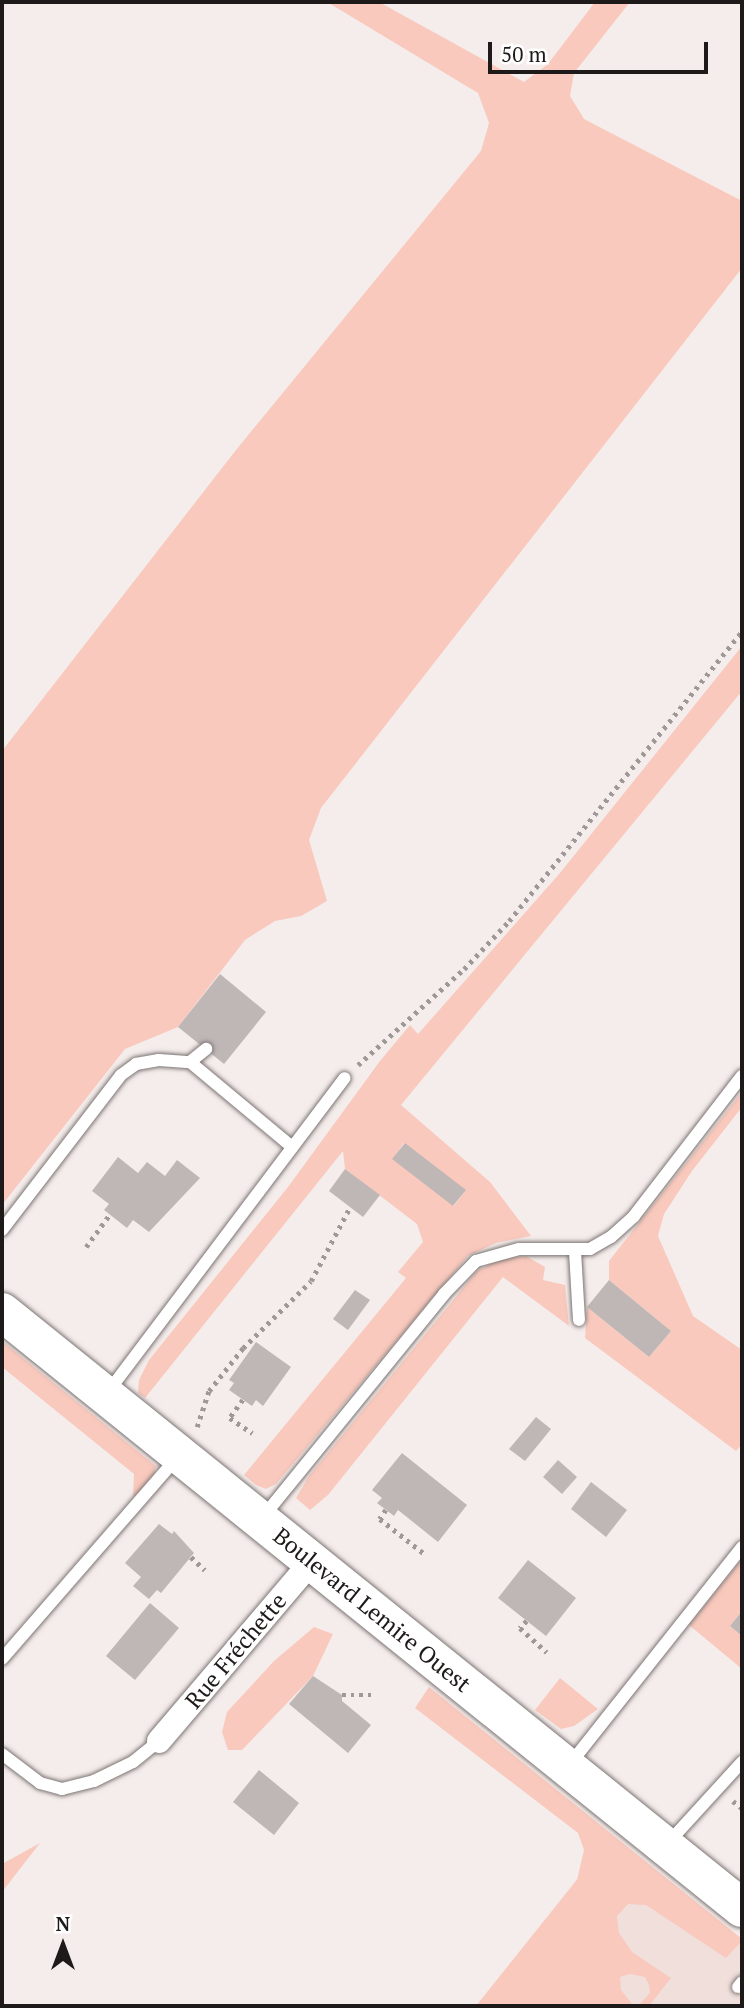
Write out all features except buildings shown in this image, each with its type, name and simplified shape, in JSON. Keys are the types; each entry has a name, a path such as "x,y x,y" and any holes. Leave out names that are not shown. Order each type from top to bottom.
{"main road":[{"name":"Boulevard Lemire Ouest","path":"2,1312 742,1908"}],"street":[{"name":"Rue Fréchette","path":"159,1741 312,1561"}],"lane":[{"path":"190,1062 206,1049"},
{"path":"2,1230 121,1075 136,1065 159,1060 190,1062 292,1147"},
{"path":"260,1520 444,1294 476,1261 519,1249 590,1250 634,1216 742,1076"},
{"path":"106,1395 345,1078"},
{"path":"575,1251 579,1320"},
{"path":"2,1659 180,1455"},
{"path":"568,1767 742,1547"},
{"path":"2,1754 40,1783 62,1789 94,1781 133,1762 159,1741"},
{"path":"666,1846 742,1762"}],"path":[{"path":"345,1078 464,969 509,921 742,631"},
{"path":"180,1455 191,1440 209,1391 243,1348 311,1281 350,1207"},
{"path":"86,1247 110,1214"},
{"path":"243,1400 230,1418 251,1433"},
{"path":"386,1510 380,1519 426,1555"},
{"path":"191,1557 205,1570"},
{"path":"527,1621 520,1628 547,1652"},
{"path":"342,1695 376,1695"}],"shaded area":[{"path":"327,2 379,2 524,82 548,64 595,2 630,2 574,73 570,96 584,119 742,201 742,268 321,808 309,840 327,901 301,916 275,921 245,940 178,1027 125,1049 2,1205 2,751 236,450 481,151 489,123 478,93"},
{"path":"742,646 742,691 401,1105 490,1182 531,1236 496,1243 468,1256 276,1484 266,1489 256,1485 244,1475 406,1278 398,1272 423,1242 417,1224 345,1169 343,1151 145,1398 138,1393 139,1380 149,1360 288,1187 380,1061 410,1025 418,1034 560,873","holes":["404,1143 465,1191 454,1206 393,1159"]},
{"path":"742,1092 742,1107 692,1171 664,1214 658,1236 693,1316 742,1350 742,1444 736,1451 585,1338 587,1307 649,1357 671,1331 609,1280 609,1261"},
{"path":"526,1256 545,1267 543,1280 565,1285 569,1326 503,1277 328,1495 310,1510 296,1498 309,1476 477,1271 502,1258"},
{"path":"2,1341 156,1466 152,1481 133,1497 134,1474 2,1367"},
{"path":"742,1559 742,1611 730,1626 742,1636 742,1669 689,1625"},
{"path":"314,1627 333,1634 313,1676 242,1750 228,1750 222,1732 227,1712 274,1661"},
{"path":"560,1678 598,1709 574,1726 561,1729 535,1710"},
{"path":"429,1687 742,1941 726,1958 646,1905 628,1904 617,1916 619,1933 632,1952 671,1978 649,2006 476,2006 577,1880 584,1850 578,1833 415,1708","holes":["630,1974 645,1977 650,1993 640,2004 632,2004 621,1990 620,1977"]},
{"path":"612,1835 742,1939 742,2006 476,2006"},
{"path":"40,1843 2,1892 2,1864"}]}
